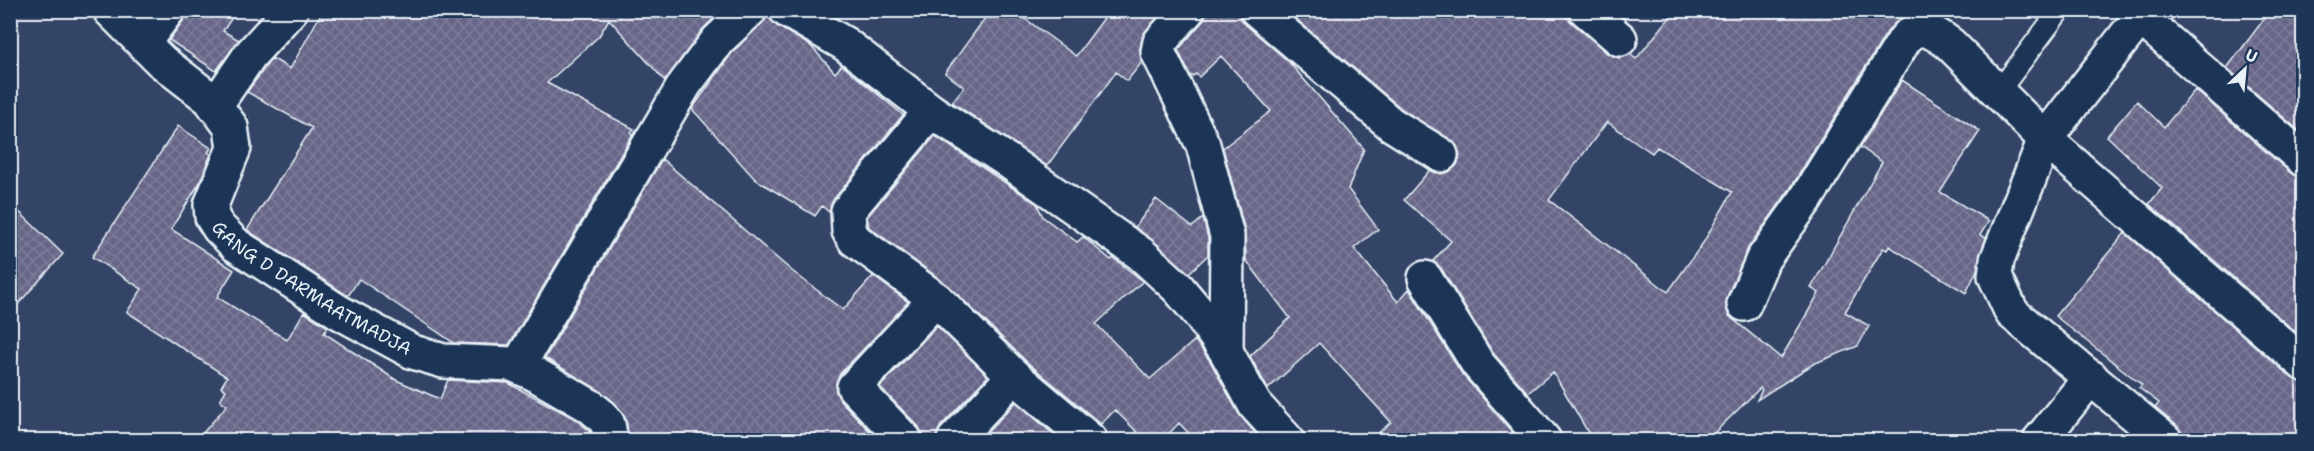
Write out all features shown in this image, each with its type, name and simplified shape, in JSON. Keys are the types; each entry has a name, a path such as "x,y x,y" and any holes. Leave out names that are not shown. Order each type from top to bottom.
{"street":[{"name":"GANG D DARMAATMADJA","path":"110,10 143,43 210,99 231,127 234,148 211,205 212,217 219,228 236,245 339,312 413,352 443,361 518,366 590,405 608,424 611,441"},
{"path":"143,43 168,10"},
{"path":"215,106 250,55 291,10"},
{"path":"518,366 685,84 718,40 750,10"},
{"path":"786,10 845,44 931,111 1005,159 1141,254 1178,288 1226,351 1255,405 1287,441"},
{"path":"1188,10 1160,42 1158,52 1203,145 1227,236 1226,351"},
{"path":"1257,10 1391,124 1441,155"},
{"path":"1586,10 1620,39"},
{"path":"2165,441 2091,376 2012,313 1995,276 1998,260 2045,139 2143,14 2304,160"},
{"path":"1743,304 1763,259 1806,199 1912,31 1922,29 1934,33 1950,44 2045,139 2304,364"},
{"path":"931,111 848,211 849,231 855,240 936,298 1014,376 1090,441"},
{"path":"1425,278 1478,364 1544,441"},
{"path":"905,441 854,387 936,298"},
{"path":"954,441 1014,376"},
{"path":"2040,441 2091,376"}],"lane":[{"path":"1999,91 2060,10"}],"building":[{"path":"186,10 237,10 223,31 239,40 216,71 169,40 183,21"},
{"path":"323,10 715,10 718,14 703,29 665,81 609,19 599,36 547,83 634,129 509,345 454,343 359,279 348,296 247,230 312,128 247,92 272,58 290,69"},
{"path":"991,10 1013,10 1076,56 1110,10 1163,10 1142,38 1140,49 1142,62 1127,81 1116,72 1047,166 952,102 964,87 945,73"},
{"path":"1206,10 1239,10 1245,24 1288,61 1364,149 1348,189 1378,229 1354,248 1398,302 1409,289 1462,374 1520,441 1369,441 1391,422 1319,343 1268,389 1250,356 1290,318 1246,260 1245,231 1223,148 1271,111 1221,56 1199,77 1196,74 1191,77 1178,50 1202,22"},
{"path":"1305,10 1558,10 1608,54 1619,58 1630,54 1636,59 1676,10 1913,10 1889,29 1790,189 1748,248 1727,297 1726,307 1729,316 1781,358 1819,293 1811,288 1882,162 1860,147 1902,80 1980,131 1940,192 1989,221 1980,235 1986,238 1977,270 1966,293 1889,246 1887,250 1883,248 1845,312 1869,326 1858,346 1813,364 1757,400 1762,390 1760,388 1706,441 1593,441 1553,372 1528,393 1493,353 1441,268 1433,261 1451,241 1404,200 1430,170 1441,174 1449,172 1457,165 1460,156 1457,146 1402,109 1296,19","holes":["1607,122 1652,153 1657,147 1732,192 1703,243 1668,292 1549,200"]},
{"path":"2271,10 2304,10 2304,135 2227,68"},
{"path":"769,15 777,26 811,46 835,73 842,65 903,115 834,199 829,212 822,206 815,216 755,179 692,109 732,53"},
{"path":"2195,90 2292,174 2304,178 2304,339 2149,204 2162,188 2107,136 2137,101 2164,127"},
{"path":"178,126 211,148 208,152 211,154 199,184 171,229 234,270 217,297 287,340 304,312 328,327 324,333 396,380 440,399 448,380 508,383 579,421 590,432 592,441 196,441 227,405 220,400 226,390 221,387 227,377 127,312 142,289 92,257"},
{"path":"935,136 1037,204 1043,217 1077,242 1083,237 1111,260 1113,258 1143,281 1096,324 1150,379 1195,340 1210,361 1239,414 1262,441 1196,441 1179,423 1162,441 1146,441 1115,410 1101,424 1027,362 949,286 869,227 867,217"},
{"path":"662,159 792,271 843,310 873,276 908,302 840,374 836,383 836,392 840,400 879,441 629,441 626,420 614,402 599,390 545,358"},
{"path":"1156,199 1192,227 1203,218 1208,238 1208,255 1189,273 1135,227"},
{"path":"10,203 63,254 10,313"},
{"path":"2125,233 2292,378 2304,382 2304,441 2183,441 2177,426 2155,408 2159,403 2139,388 2142,385 2055,316"},
{"path":"937,326 988,376 940,427 936,441 923,441 919,427 880,387"},
{"path":"1016,402 1061,441 979,441"}]}
